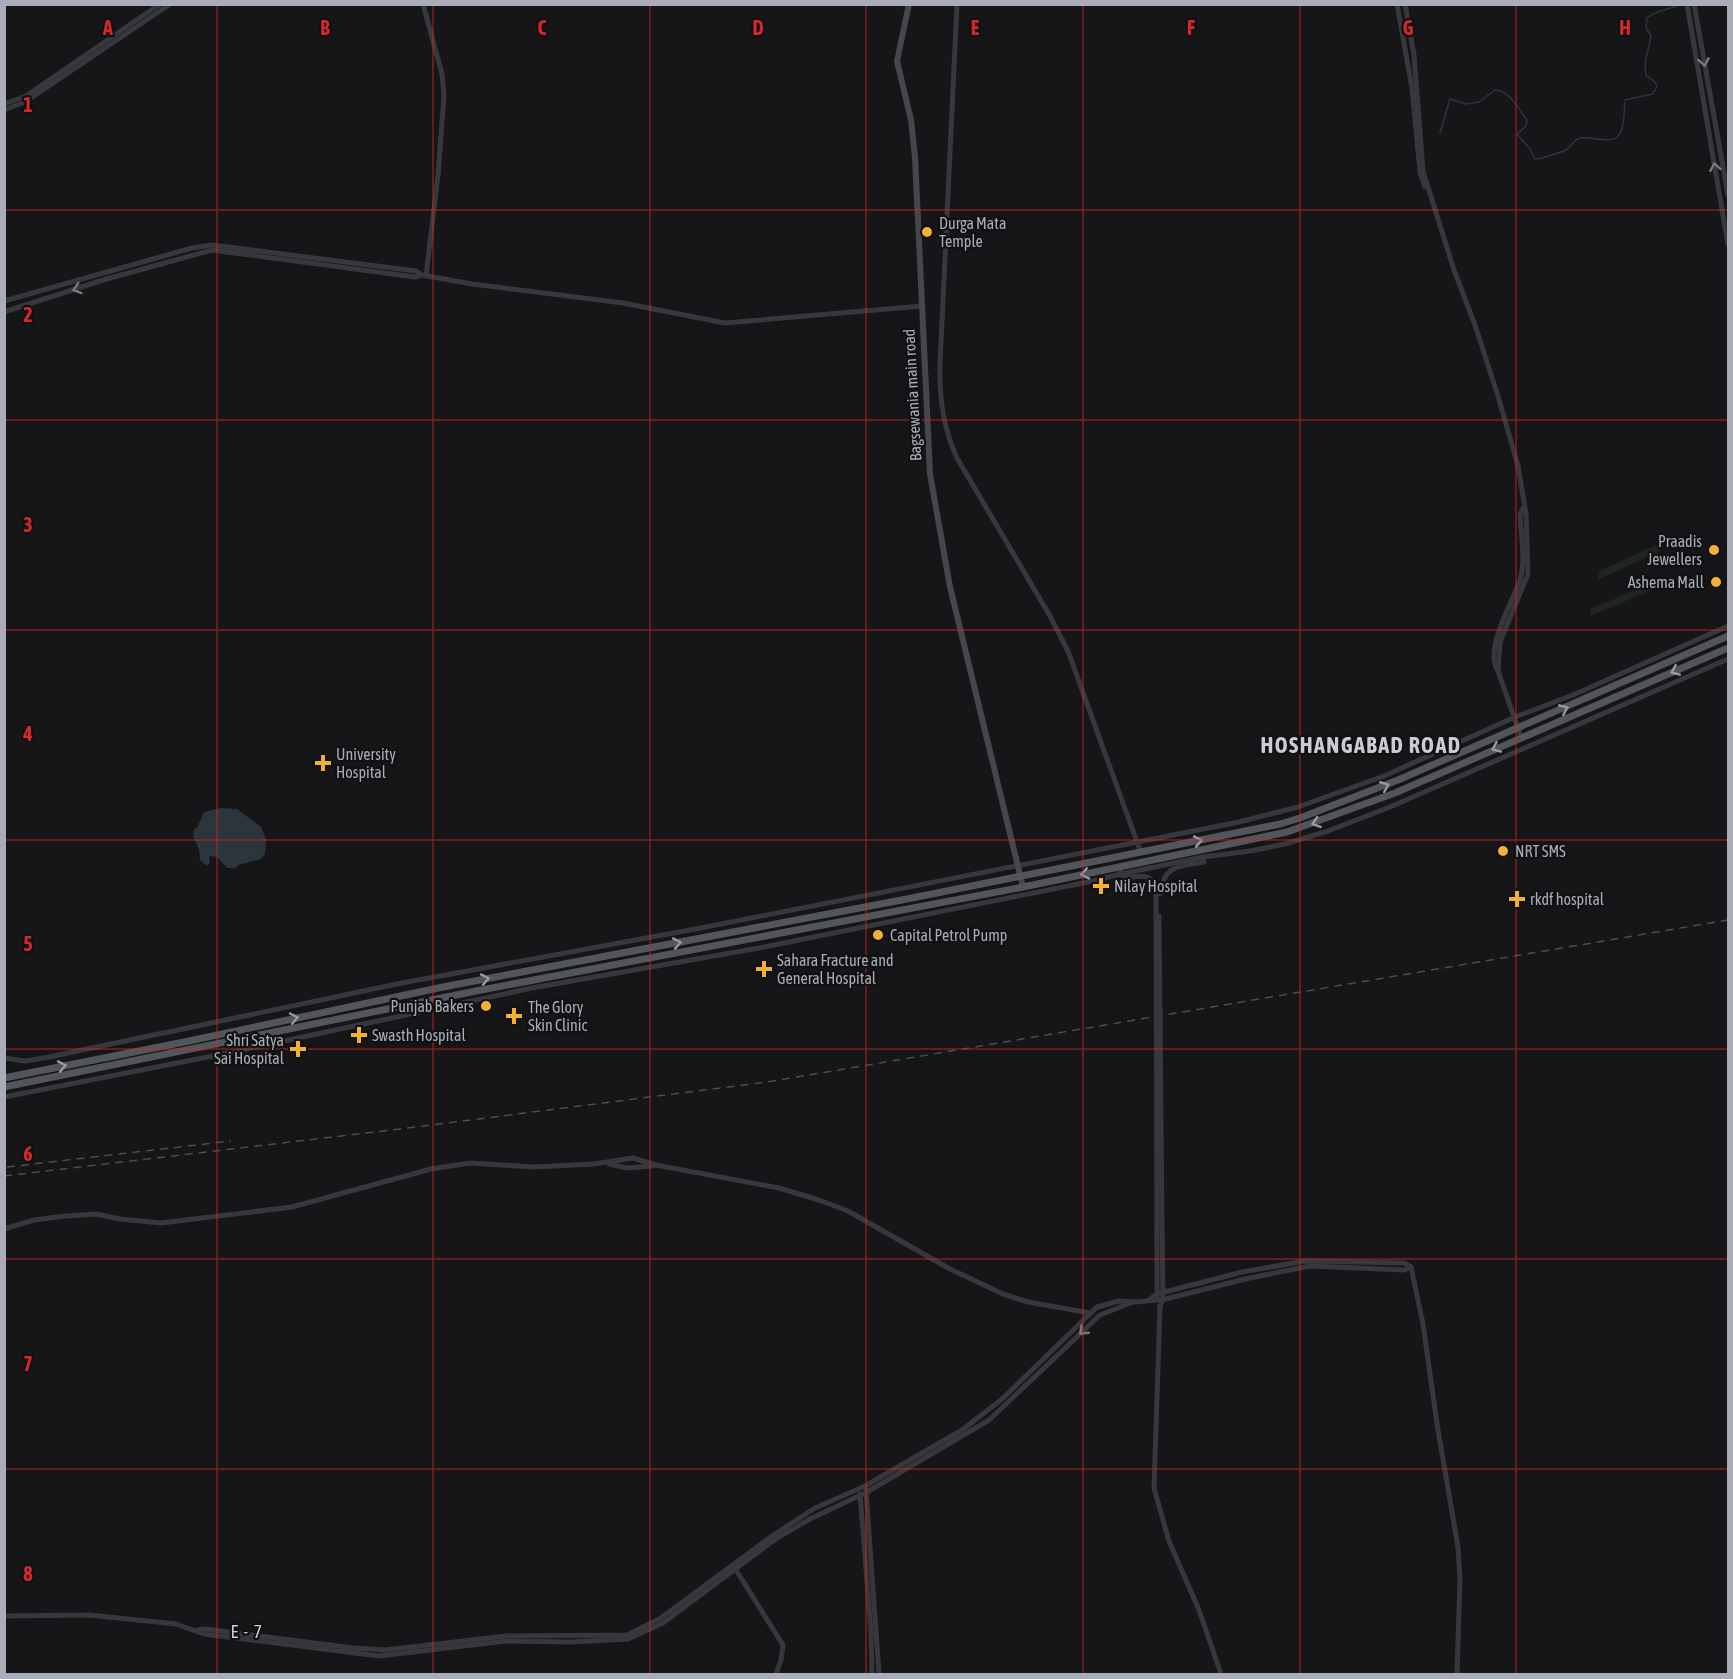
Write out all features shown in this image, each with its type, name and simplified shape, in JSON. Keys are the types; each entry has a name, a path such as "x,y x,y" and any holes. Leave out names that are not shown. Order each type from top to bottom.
{"main road":[{"name":"Bagsewania main road","path":"909,4 897,61 910,120 915,157 930,474 950,587 1018,866"},
{"path":"4,1077 189,1041 443,987 1254,830 1300,818 1384,786 1728,636"},
{"path":"4,1087 476,991 1020,887 1202,856 1287,832 1376,801 1728,648"},
{"path":"1018,866 1021,876 1020,896"}],"street":[{"path":"4,104 26,96 160,4"},
{"path":"4,110 25,102 170,4"},
{"path":"423,4 442,74 444,96 438,175 424,275"},
{"path":"957,4 939,384 944,419 957,458 1050,616 1072,660 1141,853"},
{"path":"1397,4 1419,139"},
{"path":"1405,4 1414,55 1423,179 1431,196 1498,396 1518,466 1526,514 1528,574 1500,642 1498,671 1521,737"},
{"path":"1687,4 1725,213 1728,245"},
{"path":"1694,4 1728,195"},
{"path":"4,301 206,245 219,245 416,271 424,275 472,284 623,303 725,322 922,306"},
{"path":"4,312 103,280 212,250 415,277 424,275"},
{"path":"4,1058 25,1061 44,1058 402,983 696,929 1239,822 1298,807 1384,776 1728,626"},
{"path":"1221,1674 1198,1610 1169,1541 1154,1488 1160,1298 1158,894 1162,880 1167,872 1202,856 1250,851 1306,837 1390,807 1728,659"},
{"path":"1448,770 1451,780"},
{"path":"4,1097 223,1054 532,988 759,948 1020,896 1120,870 1124,878 1144,875 1148,877 1152,880 1158,894"},
{"path":"4,1229 34,1220 66,1216 96,1214 161,1223 304,1206 389,1179 470,1163 534,1167 604,1163 633,1158 656,1165 779,1188 819,1200 848,1211 950,1269 1003,1294 1028,1302 1100,1315"},
{"path":"604,1163 627,1168 656,1165"},
{"path":"197,1630 205,1629 385,1650 510,1636 623,1636 661,1618 772,1539 988,1420 1100,1315 1133,1302 1310,1266 1404,1270 1411,1267 1423,1324 1458,1547 1460,1579 1457,1674"},
{"path":"866,1489 962,1430 996,1404 1097,1307 1119,1301 1133,1302"},
{"path":"866,1489 879,1674"},
{"path":"859,1492 871,1631 872,1674"},
{"path":"4,1616 89,1615 176,1624 204,1634 223,1637 379,1656 506,1641 618,1641 636,1637 663,1623 736,1570 772,1539"},
{"path":"736,1570 783,1645 776,1674"}],"shaded area":[{"path":"1658,544 1660,551 1597,580 1600,571"},
{"path":"1648,585 1652,590 1590,616 1590,609"},
{"path":"221,808 237,809 261,827 266,839 265,854 261,859 235,868 227,868 217,857 210,856 207,866 200,860 193,835 194,829 197,828 204,812"}],"waterway":[{"path":"1440,133 1450,99 1466,104 1479,102 1495,90 1505,93 1527,120 1526,126 1517,134 1535,159 1566,150 1580,138 1614,139 1620,134 1624,120 1625,100 1653,94 1657,86 1646,75 1645,70 1651,36 1646,28 1647,18 1679,5"}],"railway":[{"path":"4,1176 767,1082 1728,920"},
{"path":"7,1167 231,1141"}],"place":[{"name":"Durga Mata Temple","path":"927,232"},
{"name":"Praadis Jewellers","path":"1714,550"},
{"name":"Ashema Mall","path":"1716,582"},
{"name":"University Hospital","path":"323,763"},
{"name":"NRT SMS","path":"1503,851"},
{"name":"Nilay Hospital","path":"1101,886"},
{"name":"rkdf hospital","path":"1517,899"},
{"name":"Capital Petrol Pump","path":"878,935"},
{"name":"Sahara Fracture and General Hospital","path":"764,969"},
{"name":"Punjab Bakers","path":"486,1006"},
{"name":"The Glory Skin Clinic","path":"514,1016"},
{"name":"Swasth Hospital","path":"359,1035"},
{"name":"Shri Satya Sai Hospital","path":"298,1049"}],"district":[{"name":"HOSHANGABAD ROAD","path":"1361,745"},
{"name":"E - 7","path":"247,1631"}]}
